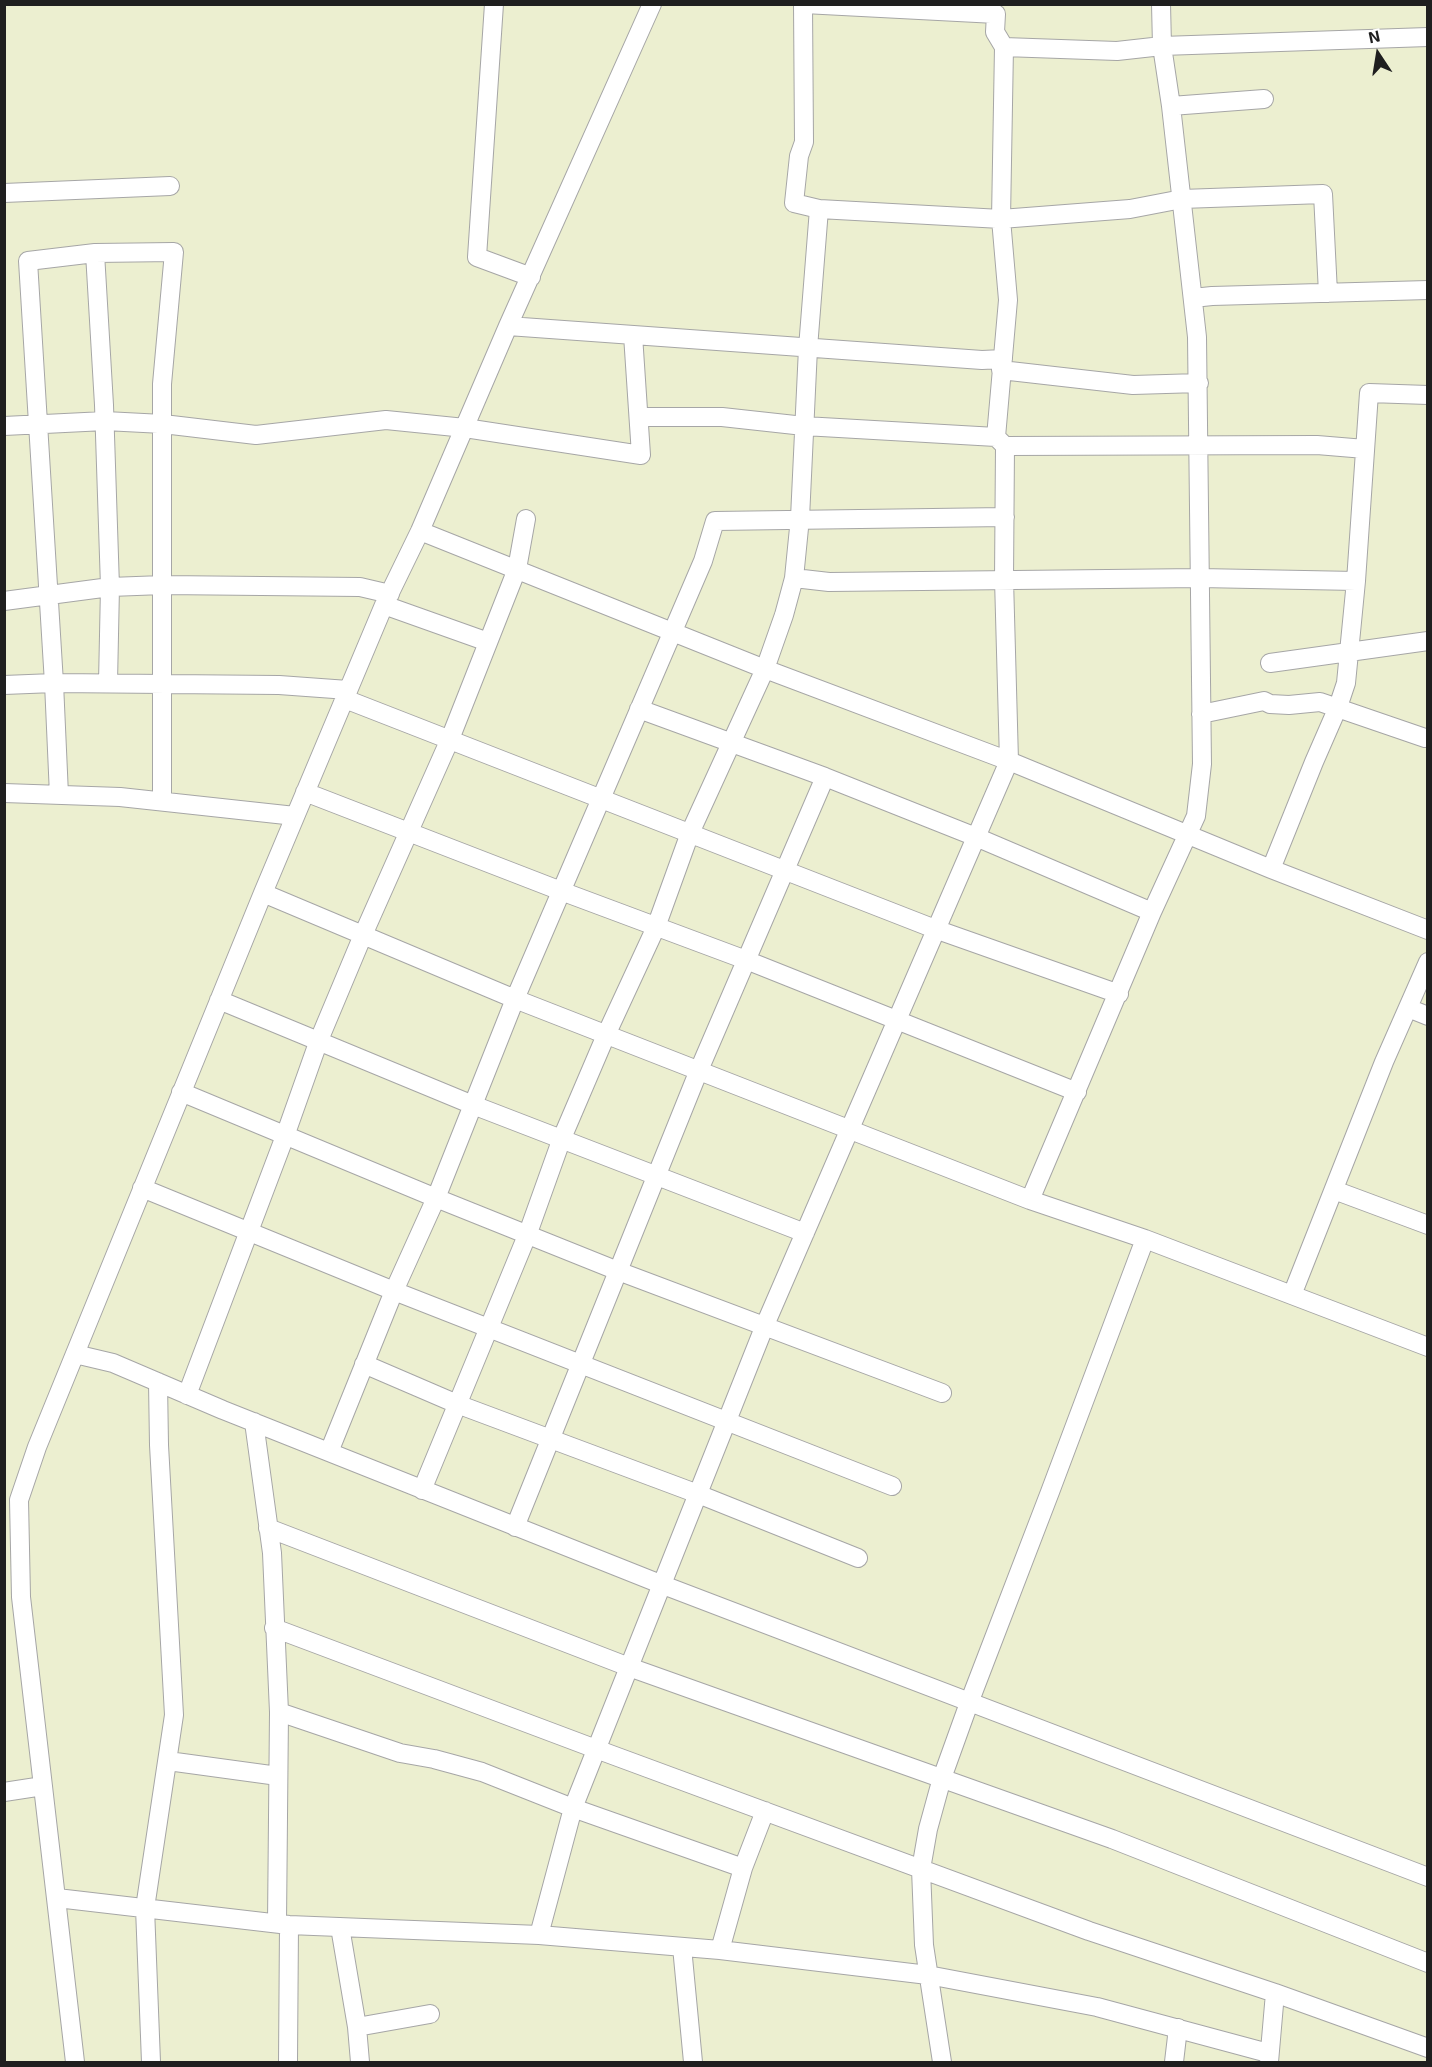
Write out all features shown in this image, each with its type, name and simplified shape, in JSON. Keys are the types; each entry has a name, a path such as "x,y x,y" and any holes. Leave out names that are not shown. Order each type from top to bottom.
{"street":[{"path":"494,4 477,257 531,277"},
{"path":"75,2062 21,1597 19,1500 37,1447 305,792 387,599 420,531 508,326 652,4"},
{"path":"539,1935 573,1808 765,1325 935,929 1010,761 1004,579 1005,517 1000,442 1002,365 1008,300 1001,219 1004,47 995,32 996,14 804,4 804,142 799,156 794,203 819,209 1001,219 1130,209 1182,199 1323,194 1328,293"},
{"path":"1030,1200 1152,912 1189,835 1196,816 1202,764 1197,337 1162,46 1161,4"},
{"path":"1004,47 1118,51 1162,46 1428,38"},
{"path":"1171,106 1263,99"},
{"path":"4,193 170,186"},
{"path":"422,1490 528,1233 562,1138 656,927 690,833 765,669 784,615 794,578 800,518 808,348 819,209"},
{"path":"58,795 54,683 28,261 95,253 174,252 162,384 162,801"},
{"path":"95,253 105,421 110,587 108,683"},
{"path":"1193,298 1428,290"},
{"path":"508,326 982,360 1133,386 1198,383"},
{"path":"4,426 105,421 163,424 256,435 386,420 465,428 641,454 633,335"},
{"path":"1271,869 1346,683 1356,580 1369,393 1428,395"},
{"path":"639,417 722,417 1000,442 1199,446 1317,445 1365,449"},
{"path":"329,1452 394,1291 436,1198 515,999 703,561 715,521 800,518 1005,517"},
{"path":"187,1395 285,1136 318,1041 450,739 488,642 516,569 526,519"},
{"path":"420,531 765,669 1010,761 1271,869 1428,930"},
{"path":"794,578 829,582 1200,578 1356,580"},
{"path":"4,601 110,587 163,585 360,587 488,642"},
{"path":"1270,663 1428,641"},
{"path":"4,684 279,685 347,694 450,739 935,929 1119,994"},
{"path":"1201,714 1264,701 1289,705 1320,702 1425,738"},
{"path":"639,709 825,777 976,837 1152,912"},
{"path":"515,1527 699,1070 825,777"},
{"path":"305,792 746,960 1077,1092"},
{"path":"4,793 120,797 295,816"},
{"path":"263,892 606,1035 1030,1200 1145,1239 1428,1347"},
{"path":"1292,1295 1428,962"},
{"path":"219,1000 472,1105 805,1233"},
{"path":"1408,1008 1428,1016"},
{"path":"182,1092 618,1271 942,1393"},
{"path":"142,1188 394,1291 892,1486"},
{"path":"1334,1190 1428,1225"},
{"path":"942,2062 924,1945 921,1869 928,1829 942,1778 969,1702 1055,1481 1145,1239"},
{"path":"75,1354 113,1363 422,1490 663,1585 1428,1877"},
{"path":"364,1364 457,1404 698,1494 858,1558"},
{"path":"151,2062 145,1908 174,1715 159,1445 158,1382"},
{"path":"254,1422 272,1552 279,1712 278,1776 288,2062"},
{"path":"268,1528 629,1667 1112,1839 1428,1963"},
{"path":"274,1628 1089,1931 1428,2048"},
{"path":"279,1712 400,1753 434,1759 482,1772 573,1808 743,1868"},
{"path":"168,1761 278,1776"},
{"path":"4,1792 44,1786"},
{"path":"720,1950 743,1868 765,1811"},
{"path":"57,1898 283,1924 539,1935 720,1950 928,1976 1097,2007 1178,2028 1269,2058 1275,1994"},
{"path":"340,1927 357,2027 360,2062"},
{"path":"682,1947 693,2062"},
{"path":"357,2027 430,2014"},
{"path":"1174,2062 1178,2028"}],"green space":[{"path":"5,5 1427,5 1427,2062 5,2062"}]}
